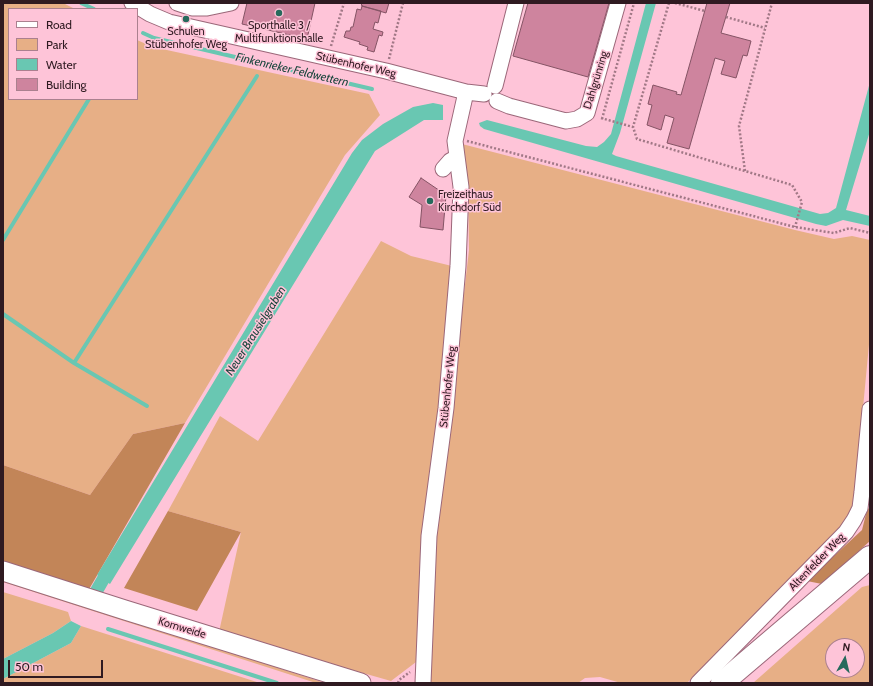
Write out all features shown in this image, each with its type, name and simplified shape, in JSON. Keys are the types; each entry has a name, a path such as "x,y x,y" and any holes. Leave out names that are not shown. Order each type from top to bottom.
{"highway":[{"path":"722,683 870,557"},
{"path":"742,683 851,587 870,577"}],"main road":[{"name":"Kornweide","path":"3,571 361,683"}],"street":[{"name":"Stübenhofer Weg","path":"132,3 150,14 170,22 386,71 466,92 492,93"},
{"path":"177,3 192,8 207,8 231,3"},
{"path":"492,93 516,3"},
{"name":"Dahlgrünring","path":"492,93 509,106 566,120 577,119 587,113 618,3"},
{"name":"Stübenhofer Weg","path":"423,683 429,536 446,408 458,266 461,187 455,138 466,92"},
{"path":"443,169 450,160 457,157"},
{"name":"Altenfelder Weg","path":"698,683 846,532 854,520 860,503 870,408"}],"path":[{"path":"327,58 344,3"},
{"path":"386,71 403,3"},
{"path":"633,127 602,119 634,3"},
{"path":"669,3 633,127 637,139 792,185 802,202 795,227"},
{"path":"675,3 705,11"},
{"path":"745,171 739,126 772,3"},
{"path":"726,17 765,28"},
{"path":"455,138 795,227 834,234 850,228 870,233"}],"green space":[{"path":"3,3 63,3 73,8 8,8 8,100 138,100 138,40 153,47 369,94 380,115 345,155 185,423 133,434 90,495 3,465"},
{"path":"462,144 795,230 834,239 852,236 870,240 870,334 855,492 849,519 687,683 621,683 600,677 585,678 578,683 429,683 436,535 469,250 468,180"},
{"path":"381,241 411,256 456,267 420,659 391,681 219,632 241,532 168,511 220,416 258,441"},
{"path":"3,579 325,683 316,683 3,582"},
{"path":"870,585 870,683 753,683 862,587"},
{"path":"3,592 68,612 71,621 53,633 3,659"},
{"path":"81,626 260,683 3,683 3,679 71,643"}],"shaded area":[{"path":"185,423 88,591 3,563 3,465 90,495 133,434"},
{"path":"870,507 870,541 822,584 807,581 862,530 867,510"},
{"path":"168,511 241,532 197,611 124,588"}],"water":[{"path":"646,3 656,3 620,133 612,154 820,214 828,213 836,208 870,82 870,131 846,210 870,216 870,226 843,220 826,226 816,224 484,129 480,126 479,123 487,120 586,146 597,147 604,142 611,134"},
{"path":"433,103 443,105 443,120 424,120 375,151 110,584 97,575 352,153 362,140 383,124 413,107"},
{"path":"71,621 81,626 71,643 3,679 3,659 53,633"}],"building":[{"name":"Sporthalle 3 / Multifunktionshalle","path":"247,3 315,3 307,39 242,24"},
{"path":"361,3 389,3 386,13 362,6"},
{"path":"528,3 609,3 588,77 513,56"},
{"path":"707,3 730,3 721,33 751,41 747,56 743,55 736,78 721,74 725,61 715,58 689,149 667,143 674,118 665,115 661,130 647,125 652,105 648,104 653,85 677,92 676,94 681,95"},
{"path":"362,6 381,11 378,23 375,22 373,29 383,32 382,36 379,35 374,52 367,50 368,47 359,44 360,42 344,37 346,31 350,31 351,27 353,27 357,9 361,10"},
{"name":"Freizeithaus Kirchdorf Süd","path":"421,178 446,195 443,230 420,227 422,205 409,197"}],"waterway":[{"name":"Finkenrieker Feldwettern","path":"81,3 92,8"},
{"name":"Finkenrieker Feldwettern","path":"143,33 154,38 372,89"},
{"path":"74,363 257,76"},
{"path":"3,240 88,100"},
{"path":"3,314 74,363 147,406"},
{"name":"Neuer Brausielgraben","path":"97,590 112,564"},
{"path":"108,629 277,683"}],"place":[{"name":"Sporthalle 3 / Multifunktionshalle","path":"279,13"},
{"name":"Schulen Stübenhofer Weg","path":"186,19"},
{"name":"Freizeithaus Kirchdorf Süd","path":"430,201"}]}
